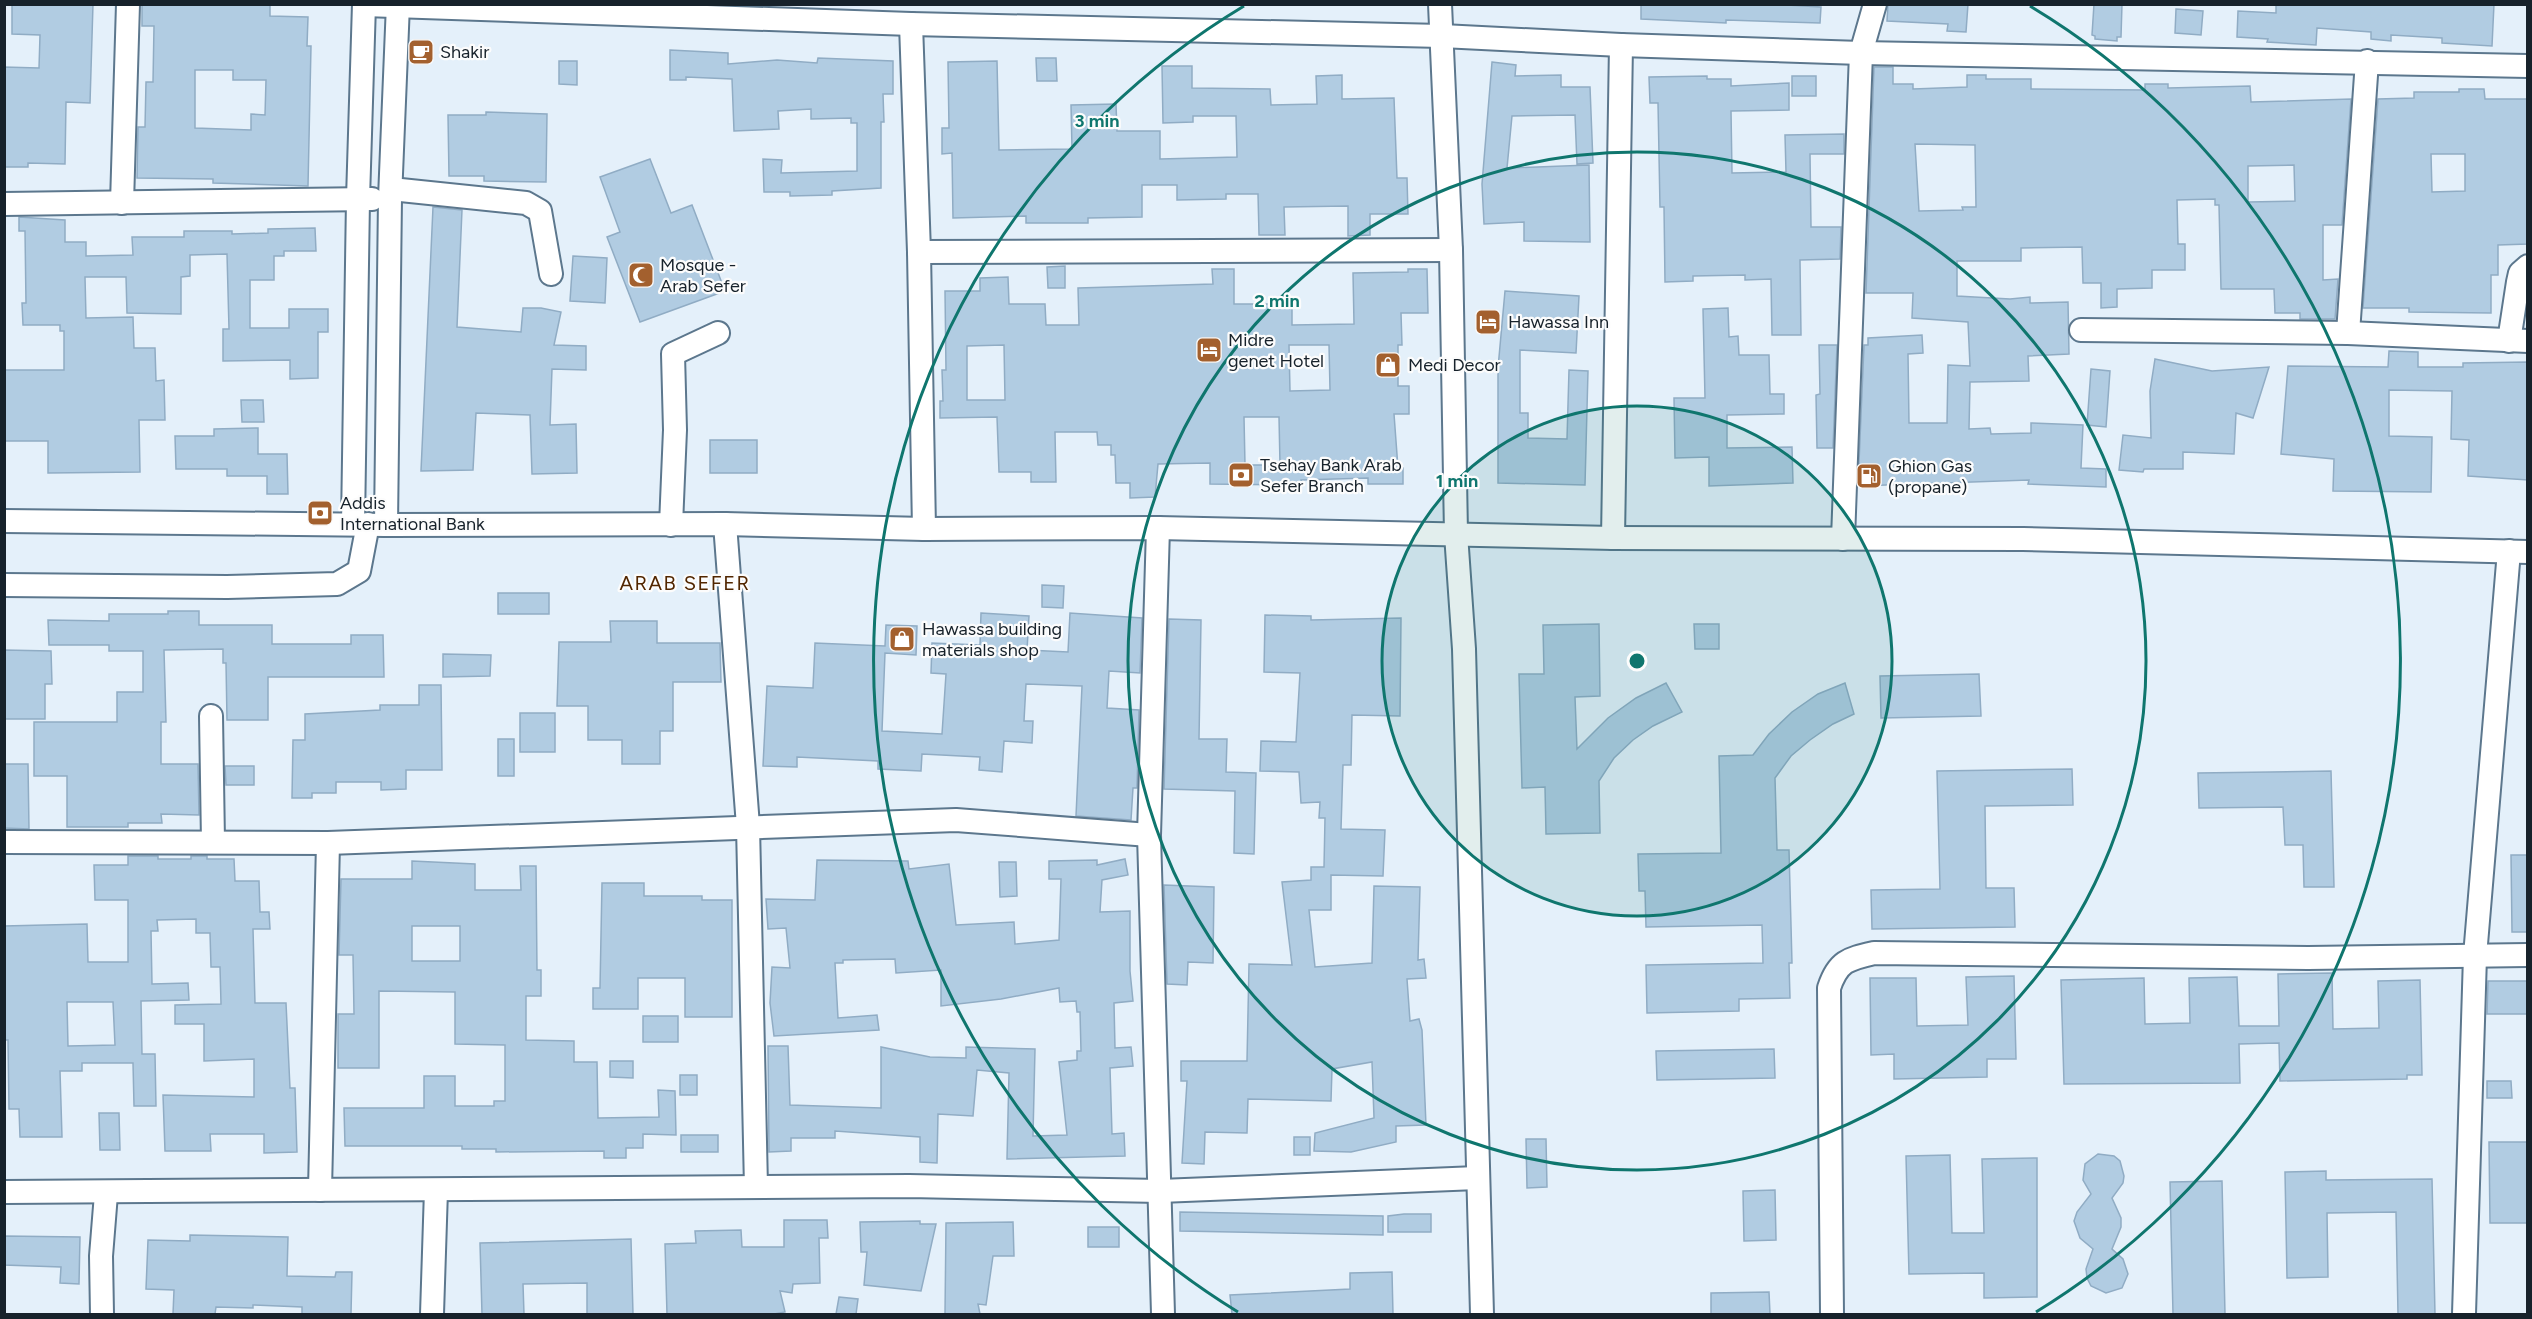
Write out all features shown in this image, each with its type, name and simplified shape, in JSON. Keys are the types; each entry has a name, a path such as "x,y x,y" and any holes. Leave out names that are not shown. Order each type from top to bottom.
{"street":[{"path":"122,203 128,4"},
{"path":"1440,4 1451,250 1456,534 1464,649 1482,1314"},
{"path":"1843,539 1861,52 1875,4"},
{"path":"369,524 358,199 364,5 845,12 911,24 1442,36 1621,45 1861,52 2528,66"},
{"path":"4,585 227,587 338,584 359,571 369,524 391,194 398,6"},
{"path":"911,24 919,252 924,529"},
{"path":"1613,538 1621,45"},
{"path":"2348,333 2367,61"},
{"path":"4,204 358,199 391,194 526,203 540,212 551,274"},
{"path":"919,252 1451,250"},
{"path":"2081,330 2348,333 2518,341 2518,282 2520,273 2528,267"},
{"path":"671,525 675,430 673,354 718,333"},
{"path":"4,521 725,524 924,529 1158,528 1613,538 2080,540 2518,551 2475,956 2464,1314"},
{"path":"725,524 748,826 756,1187"},
{"path":"1158,528 1149,835 1163,1314"},
{"path":"211,716 213,842"},
{"path":"4,842 328,843 956,820 1149,835"},
{"path":"320,1190 328,843"},
{"path":"1832,1314 1829,988 1834,971 1851,958 1874,953 2308,958 2528,956"},
{"path":"4,1192 106,1194 320,1190 909,1186 1160,1191 1477,1178"},
{"path":"432,1314 436,1190"},
{"path":"102,1314 101,1256 106,1194"}],"building":[{"path":"12,4 93,4 90,103 66,102 65,164 28,163 28,167 4,167 4,67 39,68 40,35 12,34"},
{"path":"142,4 270,4 270,16 308,17 307,46 311,46 308,186 213,183 213,179 137,178 138,127 145,127 146,82 153,82 154,26 142,26","holes":["195,70 233,70 233,80 266,80 265,115 251,114 251,130 195,128"]},
{"path":"1641,4 1767,4 1821,7 1820,23 1726,20 1726,23 1641,19"},
{"path":"1888,4 1968,4 1966,32 1947,31 1948,24 1887,21"},
{"path":"2094,4 2122,4 2121,37 2117,37 2117,41 2095,39 2092,35"},
{"path":"2276,4 2494,4 2492,46 2442,43 2442,38 2391,35 2391,41 2371,39 2371,32 2317,28 2316,45 2267,42 2268,39 2237,37 2238,11 2276,13"},
{"path":"2176,9 2203,11 2201,35 2175,33"},
{"path":"670,50 728,53 728,64 777,60 817,63 818,58 893,61 893,94 883,94 881,188 832,191 832,195 790,196 790,192 764,192 763,159 782,160 781,173 857,171 857,123 851,123 851,118 811,119 811,109 778,111 779,129 734,131 732,79 686,77 686,80 670,80"},
{"path":"1036,58 1056,58 1057,81 1037,81"},
{"path":"559,61 577,61 577,85 559,84"},
{"path":"997,61 999,150 1072,149 1071,105 1116,104 1117,131 1160,131 1160,159 1237,157 1236,116 1193,116 1193,122 1163,123 1162,66 1192,66 1192,88 1270,89 1271,105 1317,104 1316,76 1342,75 1342,99 1394,98 1397,178 1407,178 1408,214 1370,214 1370,235 1348,236 1348,206 1284,207 1285,235 1259,235 1258,194 1226,194 1226,199 1177,200 1177,185 1142,185 1142,217 1088,218 1088,223 1026,223 1026,216 953,218 952,153 942,154 942,128 949,128 948,62"},
{"path":"1492,62 1516,65 1515,76 1561,75 1561,87 1590,87 1593,163 1577,164 1575,115 1512,116 1507,168 1589,165 1590,242 1524,241 1524,222 1484,224 1482,184"},
{"path":"1874,67 1893,67 1893,84 1913,84 1913,89 1967,87 1967,75 1986,75 1986,79 2031,79 2031,89 2145,90 2145,84 2168,84 2168,88 2250,86 2251,102 2351,99 2342,225 2323,225 2323,280 2338,279 2335,319 2300,319 2300,313 2275,313 2274,289 2221,289 2219,205 2215,205 2215,199 2177,200 2178,244 2185,244 2185,270 2152,270 2152,288 2117,289 2117,307 2101,308 2101,283 2083,283 2082,247 2021,248 2021,261 1957,261 1957,296 2010,299 2030,297 2030,303 2068,302 2069,354 2028,356 2029,381 1970,382 1969,429 1990,428 1991,434 2031,433 2031,423 2083,425 2081,468 2106,469 2106,487 2028,484 2029,480 1858,486 1864,345 1868,345 1868,338 1922,335 1923,353 1908,354 1909,423 1947,423 1948,365 1970,366 1968,322 1912,318 1913,293 1866,293","holes":["1915,144 1975,145 1976,207 1962,207 1963,210 1919,211","2294,165 2295,201 2248,202 2248,166"]},
{"path":"1707,76 1707,79 1731,79 1731,86 1789,83 1789,110 1731,111 1732,173 1786,172 1785,135 1844,134 1844,154 1810,154 1811,227 1841,227 1840,259 1800,260 1801,335 1772,335 1771,279 1745,280 1745,275 1693,276 1693,281 1665,282 1664,207 1660,207 1658,103 1650,103 1649,77"},
{"path":"1792,76 1816,76 1816,96 1792,96"},
{"path":"2459,89 2484,89 2485,99 2528,99 2528,244 2498,245 2498,275 2491,275 2491,313 2409,312 2409,308 2363,308 2378,99 2414,98 2414,92 2459,92","holes":["2431,154 2465,154 2465,191 2432,192"]},
{"path":"486,112 547,114 546,182 484,181 484,176 449,176 448,115 486,115"},
{"path":"650,159 671,213 692,205 725,291 640,322 607,237 620,232 600,177"},
{"path":"433,207 462,210 457,327 521,332 523,308 541,308 561,312 554,345 586,346 586,370 552,369 550,425 576,424 577,473 532,474 530,415 476,413 473,470 421,471"},
{"path":"19,217 65,220 65,242 86,242 86,256 133,255 132,237 184,237 184,231 232,231 232,234 268,233 268,229 315,228 316,251 284,251 284,256 274,256 274,280 250,280 250,328 289,328 289,309 328,309 328,332 318,332 318,378 290,379 290,360 223,361 223,329 229,329 227,254 190,255 190,276 181,277 181,314 127,313 126,277 85,277 86,318 133,317 134,348 155,348 156,381 164,380 165,420 139,420 140,472 48,473 48,441 4,441 4,370 64,370 64,331 60,331 60,325 23,325 22,303 26,303 25,231 19,231"},
{"path":"573,256 607,258 605,303 570,301"},
{"path":"1065,266 1065,288 1048,288 1047,267"},
{"path":"1212,269 1234,269 1234,304 1292,304 1292,325 1354,324 1353,273 1408,272 1408,269 1427,269 1428,313 1401,313 1402,345 1398,345 1398,386 1409,386 1409,414 1394,414 1398,468 1403,468 1403,484 1368,484 1368,478 1301,480 1301,485 1210,484 1210,463 1158,464 1155,497 1130,498 1130,483 1116,483 1115,455 1111,455 1111,445 1098,445 1097,432 1055,432 1056,482 1031,482 1031,472 999,472 997,417 940,418 940,401 943,401 942,370 946,370 945,291 980,291 980,278 1008,277 1009,304 1045,304 1046,325 1079,325 1078,288 1213,284","holes":["1004,345 1005,400 967,400 967,346","1289,345 1329,345 1330,390 1290,391","1244,417 1279,417 1280,465 1245,465"]},
{"path":"1505,291 1579,296 1576,353 1520,350 1520,413 1528,413 1528,438 1567,439 1569,370 1588,371 1585,485 1498,483 1498,368"},
{"path":"1728,308 1729,337 1738,336 1739,355 1769,355 1770,394 1784,394 1784,414 1727,415 1727,448 1792,447 1793,483 1709,486 1709,457 1675,458 1674,398 1705,398 1703,309"},
{"path":"1819,345 1837,345 1833,448 1817,448 1816,395 1820,394"},
{"path":"2389,351 2418,352 2418,367 2463,367 2463,363 2528,362 2528,480 2468,476 2469,440 2451,439 2452,391 2389,390 2389,436 2432,437 2431,492 2333,491 2334,459 2281,454 2288,366 2388,367"},
{"path":"2155,359 2212,371 2269,367 2253,418 2236,413 2234,454 2183,452 2183,469 2144,469 2143,472 2119,470 2123,435 2151,438 2150,391"},
{"path":"2091,369 2110,371 2106,427 2087,425"},
{"path":"241,400 263,400 264,422 242,422"},
{"path":"258,428 258,454 287,454 288,494 267,494 267,476 227,476 227,469 176,469 175,436 214,436 214,429"},
{"path":"710,440 757,440 757,473 710,473"},
{"path":"1042,585 1064,586 1063,608 1042,607"},
{"path":"498,593 549,593 549,614 498,614"},
{"path":"168,611 199,611 199,625 272,625 272,644 351,644 351,635 383,635 384,677 268,677 268,720 227,720 226,663 223,663 223,649 164,650 166,722 161,722 161,764 198,764 199,815 161,814 162,823 128,823 128,827 67,827 67,776 34,776 34,722 117,722 117,692 143,692 143,651 109,651 109,645 49,645 48,620 109,621 109,614 168,614"},
{"path":"981,613 1029,616 1027,650 1068,652 1070,613 1142,618 1140,673 1109,671 1107,708 1139,710 1137,788 1133,788 1131,820 1076,816 1082,686 1026,684 1024,721 1033,721 1032,743 1004,741 1002,772 979,770 980,757 922,754 921,771 878,769 878,761 797,757 797,767 763,766 767,686 813,688 815,643 885,646 886,625 917,626 916,655 885,653 882,731 942,734 946,674 931,673 932,643 980,645"},
{"path":"1265,615 1311,616 1311,620 1401,618 1400,716 1352,715 1351,765 1343,765 1341,829 1385,830 1383,876 1331,875 1331,910 1309,910 1315,967 1372,963 1374,886 1420,887 1418,960 1424,959 1426,978 1407,979 1410,1021 1419,1019 1422,1030 1426,1125 1396,1126 1396,1142 1351,1152 1314,1151 1315,1133 1374,1118 1372,1062 1332,1069 1331,1101 1248,1099 1247,1133 1205,1132 1204,1164 1182,1163 1187,1081 1181,1081 1181,1061 1247,1061 1249,964 1292,965 1282,882 1311,880 1311,867 1324,867 1325,818 1319,818 1320,802 1301,803 1299,772 1260,771 1261,741 1296,742 1300,673 1264,672"},
{"path":"1169,619 1201,620 1199,739 1227,739 1226,772 1256,773 1254,854 1234,853 1235,791 1164,789"},
{"path":"610,621 657,621 657,643 720,643 721,682 673,682 673,731 660,731 660,764 622,764 622,740 588,740 588,706 557,706 559,642 611,642"},
{"path":"1599,624 1600,696 1575,697 1577,749 1608,718 1636,698 1666,683 1682,712 1653,726 1633,740 1614,758 1599,781 1600,833 1546,834 1545,787 1522,788 1519,674 1544,674 1543,625"},
{"path":"1694,624 1719,624 1719,649 1695,649"},
{"path":"4,650 51,651 52,684 45,684 45,719 5,719"},
{"path":"443,654 491,655 490,676 443,677"},
{"path":"1979,674 1981,716 1881,718 1880,676"},
{"path":"1845,683 1854,714 1833,724 1810,740 1791,756 1775,778 1777,850 1789,850 1792,963 1789,963 1790,998 1739,999 1739,1011 1647,1013 1646,965 1763,963 1762,925 1646,927 1645,891 1639,891 1638,854 1721,853 1719,756 1753,755 1769,734 1792,712 1818,694"},
{"path":"419,685 441,685 442,770 406,770 406,789 381,790 381,782 336,782 336,793 312,793 312,798 292,798 293,740 305,740 305,714 380,710 380,705 419,705"},
{"path":"520,713 555,713 555,752 520,752"},
{"path":"498,739 514,739 514,776 498,776"},
{"path":"4,764 28,764 29,829 4,828"},
{"path":"225,766 254,766 254,785 226,785"},
{"path":"2072,769 2073,805 1985,806 1986,888 2014,888 2015,927 1872,929 1871,890 1940,889 1937,771"},
{"path":"2331,771 2334,887 2304,887 2303,845 2285,845 2283,807 2199,808 2198,773"},
{"path":"2511,855 2528,855 2528,932 2512,932"},
{"path":"128,856 191,859 191,856 207,856 207,859 234,859 235,881 259,881 260,912 269,912 270,929 253,929 255,1003 286,1003 290,1088 295,1088 297,1152 264,1153 264,1134 210,1134 211,1151 165,1151 163,1095 254,1097 254,1059 204,1061 204,1024 175,1024 175,1005 221,1004 220,967 211,967 210,933 196,933 196,919 157,920 158,931 151,931 152,984 188,983 189,1000 141,1001 142,1054 155,1054 156,1106 134,1106 133,1063 82,1063 82,1071 60,1071 62,1137 20,1137 19,1109 9,1109 8,1040 4,1040 4,926 87,924 88,962 128,962 128,900 95,900 94,865 128,865","holes":["67,1002 113,1002 115,1045 68,1046"]},
{"path":"1125,859 1128,875 1102,880 1100,912 1130,911 1130,971 1133,1001 1114,1003 1115,1048 1131,1047 1133,1066 1110,1068 1112,1134 1124,1133 1125,1156 1007,1159 1009,1073 977,1070 973,1116 938,1114 937,1163 920,1162 920,1137 835,1131 835,1138 791,1138 791,1151 769,1152 768,1046 788,1046 790,1105 881,1108 881,1047 930,1057 966,1058 966,1047 1035,1049 1033,1136 1067,1135 1059,1062 1077,1060 1077,1051 1081,1051 1080,1012 1077,1012 1076,1001 1060,1002 1059,988 1001,999 941,1006 941,970 896,973 895,959 843,960 843,963 835,963 838,1018 877,1015 879,1030 774,1036 770,1003 772,967 790,968 786,928 768,929 766,899 815,900 817,860 908,861 909,869 949,864 956,925 1014,922 1015,944 1059,940 1061,879 1049,879 1049,861 1097,860 1097,865"},
{"path":"412,861 475,864 475,890 521,890 520,866 536,866 537,970 541,970 541,996 526,996 526,1040 574,1041 574,1062 597,1062 598,1118 659,1117 658,1090 675,1091 676,1135 643,1134 643,1148 626,1148 626,1158 604,1158 604,1151 496,1152 496,1149 462,1149 462,1146 345,1146 344,1108 424,1108 424,1076 455,1076 455,1106 494,1106 494,1101 505,1101 505,1045 455,1044 455,992 379,991 379,1068 338,1068 338,1014 354,1014 353,955 339,955 341,879 412,879","holes":["412,926 460,926 460,961 412,961"]},
{"path":"999,862 1016,862 1017,896 1000,897"},
{"path":"602,883 644,883 644,896 702,896 702,900 732,900 732,1017 685,1017 685,978 638,978 638,1009 593,1009 593,988 600,988"},
{"path":"1164,885 1214,887 1213,963 1188,962 1187,985 1167,984"},
{"path":"2332,973 2333,1029 2379,1028 2378,981 2420,980 2422,1075 2407,1075 2407,1079 2280,1081 2279,1043 2239,1044 2240,1083 2064,1084 2061,980 2144,978 2145,1024 2190,1023 2189,978 2237,977 2239,1026 2279,1026 2278,974"},
{"path":"2014,976 2016,1059 1987,1059 1987,1077 1894,1079 1894,1054 1871,1055 1870,978 1916,978 1917,1026 1968,1025 1966,977"},
{"path":"2488,981 2528,981 2528,1014 2487,1014"},
{"path":"643,1016 678,1016 678,1042 643,1042"},
{"path":"1774,1049 1775,1078 1657,1080 1656,1051"},
{"path":"610,1061 633,1061 633,1078 610,1077"},
{"path":"680,1075 697,1075 697,1095 680,1095"},
{"path":"2487,1081 2511,1081 2512,1098 2487,1098"},
{"path":"99,1113 119,1113 120,1150 100,1150"},
{"path":"681,1135 718,1135 718,1152 681,1152"},
{"path":"1294,1137 1310,1137 1310,1155 1294,1155"},
{"path":"1526,1139 1546,1139 1547,1187 1527,1188"},
{"path":"2489,1142 2527,1142 2527,1223 2490,1223"},
{"path":"2098,1154 2114,1156 2120,1161 2124,1176 2123,1183 2112,1198 2121,1218 2121,1227 2112,1249 2123,1259 2128,1274 2122,1288 2106,1293 2091,1286 2087,1278 2086,1269 2093,1249 2080,1238 2074,1221 2077,1212 2091,1194 2083,1180 2085,1164"},
{"path":"1950,1155 1952,1233 1984,1233 1982,1159 2037,1158 2037,1297 1984,1298 1984,1273 1909,1274 1906,1156"},
{"path":"2326,1171 2326,1180 2432,1179 2435,1314 2398,1314 2396,1212 2327,1213 2328,1277 2287,1278 2285,1172"},
{"path":"2222,1181 2225,1314 2173,1314 2170,1182"},
{"path":"1775,1190 1776,1240 1744,1241 1743,1191"},
{"path":"1180,1212 1383,1216 1383,1235 1180,1231"},
{"path":"1431,1214 1431,1232 1388,1232 1388,1216"},
{"path":"784,1220 827,1220 828,1238 819,1238 820,1283 793,1284 792,1293 780,1291 785,1312 774,1314 667,1314 665,1244 696,1243 695,1231 741,1230 742,1247 784,1247"},
{"path":"920,1221 920,1224 936,1224 921,1291 864,1285 867,1252 861,1252 860,1222"},
{"path":"1013,1222 1014,1256 993,1256 986,1305 978,1304 980,1314 945,1314 946,1223"},
{"path":"1088,1227 1119,1227 1119,1247 1088,1247"},
{"path":"190,1235 288,1237 287,1276 335,1277 336,1272 352,1272 351,1314 302,1314 302,1307 253,1305 253,1308 216,1307 215,1314 173,1314 174,1290 146,1289 148,1240 190,1241"},
{"path":"4,1236 80,1237 79,1284 60,1283 61,1267 4,1265"},
{"path":"631,1239 633,1314 587,1314 587,1283 523,1284 524,1314 482,1314 480,1243"},
{"path":"1392,1272 1393,1314 1232,1314 1230,1295 1350,1289 1350,1273"},
{"path":"1769,1292 1770,1314 1711,1314 1711,1293"},
{"path":"839,1297 858,1299 856,1314 836,1314"}],"place":[{"name":"Shakir","path":"421,52"},
{"name":"Mosque - Arab Sefer","path":"641,275"},
{"name":"Hawassa Inn","path":"1488,322"},
{"name":"Midre genet Hotel","path":"1209,350"},
{"name":"Medi Decor","path":"1388,365"},
{"name":"Tsehay Bank Arab Sefer Branch","path":"1241,475"},
{"name":"Ghion Gas (propane)","path":"1869,476"},
{"name":"Addis International Bank","path":"320,513"},
{"name":"Hawassa building materials shop","path":"902,639"}],"district":[{"name":"ARAB SEFER","path":"685,583"}]}
